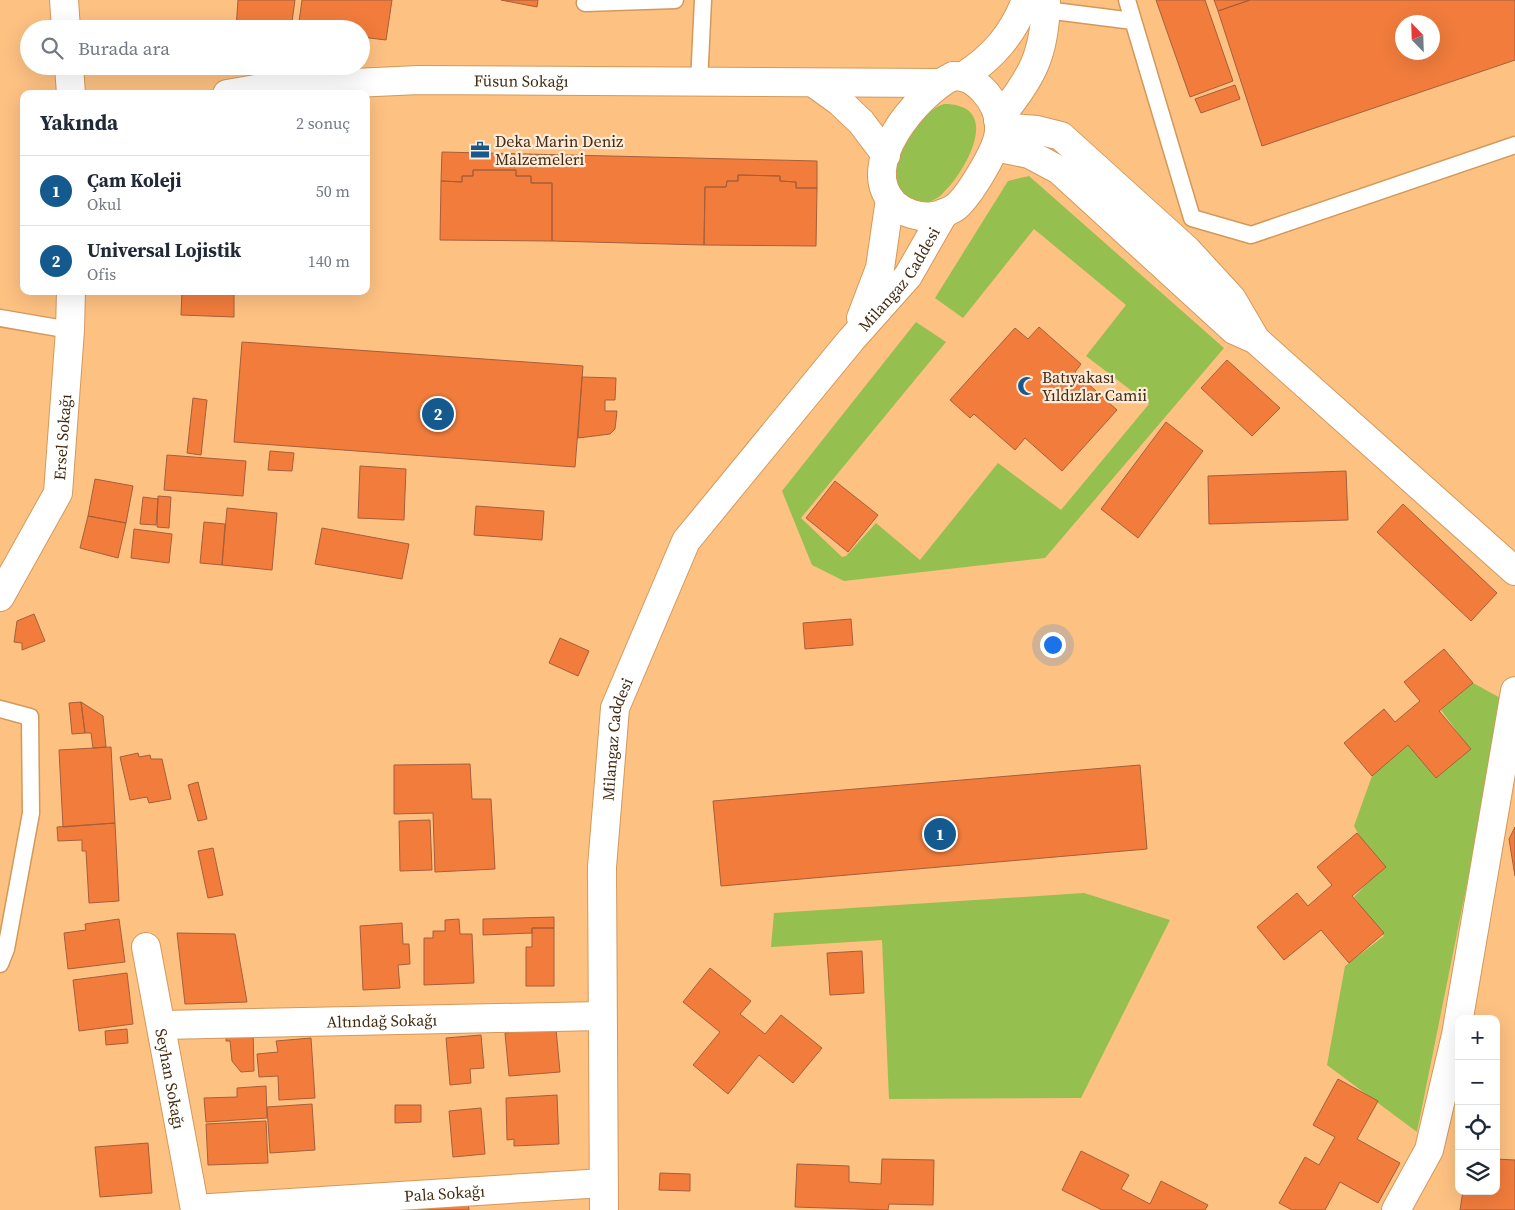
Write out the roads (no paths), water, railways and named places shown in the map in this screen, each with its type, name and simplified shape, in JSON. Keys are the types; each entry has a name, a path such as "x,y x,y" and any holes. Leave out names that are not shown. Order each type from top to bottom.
{"street":[{"path":"64,0 65,20"},
{"path":"1039,3 1042,45 1028,80 956,206 944,213 933,216 909,214 898,207 890,199 883,186 882,170 890,141 905,117 938,84 953,76 964,76 983,64 1039,3"},
{"path":"70,75 71,90"},
{"path":"964,76 986,93 994,105 997,132 1029,154 1059,170 1234,330 1256,340 1515,571"},
{"name":"Füsun Sokağı","path":"250,90 267,87 419,80 938,84"},
{"path":"815,84 840,102 861,122 886,155"},
{"name":"Milangaz Caddesi","path":"851,340 868,303 880,268 890,199"},
{"name":"Milangaz Caddesi","path":"604,1210 601,1016 602,867 615,708 686,541 851,340 908,276 944,213"},
{"name":"Ersel Sokağı","path":"0,597 58,493 71,295"},
{"path":"1396,1210 1429,1150 1456,1035 1515,691"},
{"name":"Seyhan Sokağı","path":"146,946 195,1209"},
{"name":"Altındağ Sokağı","path":"162,1025 601,1016"},
{"name":"Pala Sokağı","path":"195,1209 603,1183"}],"lane":[{"path":"586,0 585,3 675,0"},
{"path":"699,83 703,0"},
{"path":"1127,0 1192,218 1251,235 1515,145"},
{"path":"1039,3 1133,20"},
{"path":"0,318 70,330"},
{"path":"0,709 30,717 31,813 6,949 0,964"}],"place":[{"name":"Deka Marin Deniz Malzemeleri","path":"480,150"},
{"name":"Batıyakası Yıldızlar Camii","path":"1027,386"},
{"name":"Universal Lojistik","path":"438,414"},
{"name":"Çam Koleji","path":"940,834"}]}
